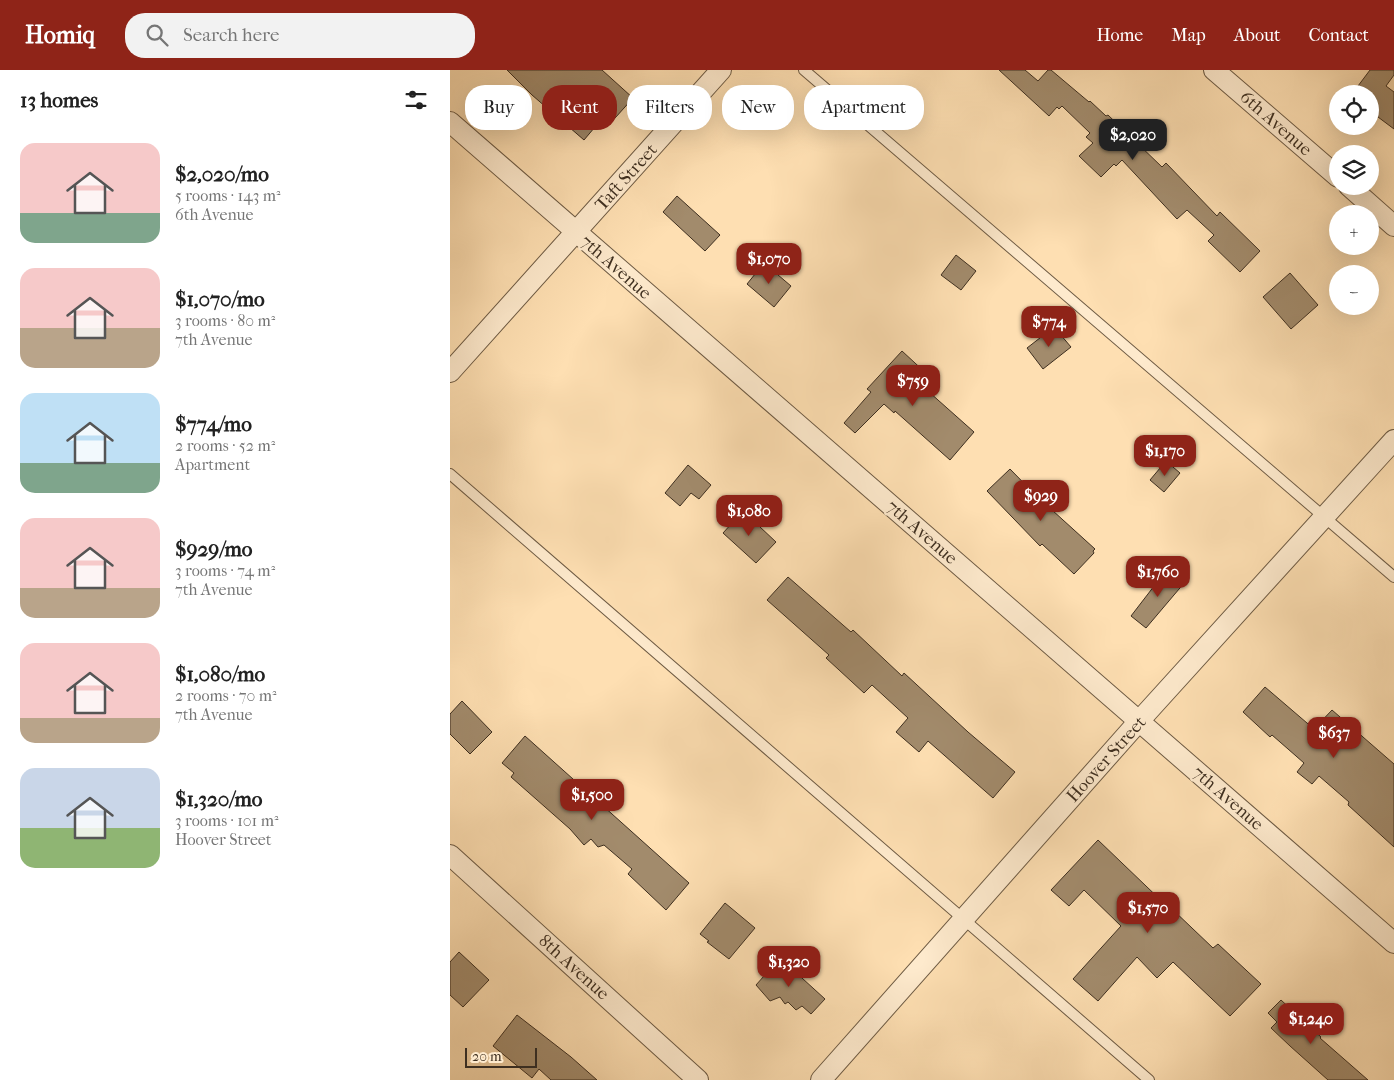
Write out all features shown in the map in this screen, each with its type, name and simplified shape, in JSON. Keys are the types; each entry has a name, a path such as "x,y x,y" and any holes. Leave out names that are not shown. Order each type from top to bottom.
{"street":[{"name":"Taft Street","path":"450,372 722,70"},
{"name":"6th Avenue","path":"1214,70 1329,169"},
{"name":"7th Avenue","path":"450,122 1140,720 1394,943"},
{"path":"1358,195 1394,226"},
{"name":"Hoover Street","path":"821,1080 1140,720 1394,440"},
{"name":"8th Avenue","path":"450,855 698,1080"}],"lane":[{"path":"804,70 1394,577"},
{"path":"450,474 1149,1080"}],"building":[{"path":"507,70 602,70 627,93 627,105 617,116 617,85 542,85 542,104 532,95 532,85 522,85"},
{"path":"999,70 1025,70 1038,81 1048,70 1051,70 1106,116 1108,115 1162,167 1166,163 1217,216 1220,212 1260,251 1240,272 1208,241 1214,235 1187,210 1177,219 1122,160 1116,166 1114,164 1101,177 1079,156 1093,143 1086,137 1090,133 1062,106 1059,109 1057,107 1049,116"},
{"path":"1370,70 1394,70 1394,75 1386,86 1394,92 1394,129 1379,118 1379,85 1359,85"},
{"path":"572,130 592,130 584,140"},
{"path":"677,196 720,235 705,251 663,212"},
{"path":"956,255 976,271 961,290 941,275"},
{"path":"764,263 791,286 774,307 747,284"},
{"path":"1290,273 1318,305 1291,329 1263,297"},
{"path":"1054,327 1071,347 1043,369 1027,348"},
{"path":"902,351 928,375 920,384 974,432 950,460 895,411 894,413 884,404 855,433 844,423 871,392 867,389"},
{"path":"1166,461 1180,473 1164,492 1150,480"},
{"path":"688,465 711,485 699,499 691,493 680,506 665,493"},
{"path":"1010,469 1051,511 1095,549 1094,553 1074,574 1042,544 1040,546 987,491"},
{"path":"743,511 776,542 756,563 723,533"},
{"path":"1168,568 1185,582 1146,628 1131,616"},
{"path":"788,577 851,632 853,630 902,676 904,673 1015,772 993,798 928,741 919,752 896,732 908,718 872,685 864,693 826,658 829,655 767,600"},
{"path":"1265,687 1314,729 1332,710 1394,764 1394,847 1348,805 1349,802 1319,776 1312,784 1297,772 1304,763 1272,735 1270,737 1243,712"},
{"path":"462,701 492,732 470,754 450,734 450,714"},
{"path":"525,736 689,883 666,910 628,874 632,869 604,845 598,847 591,839 584,845 570,829 511,777 514,773 502,763"},
{"path":"1098,840 1213,948 1218,944 1261,984 1230,1016 1173,962 1157,978 1137,957 1098,1001 1073,979 1121,926 1084,890 1069,906 1051,890"},
{"path":"725,903 755,928 729,959 700,934"},
{"path":"459,952 489,980 463,1007 450,995 450,962"},
{"path":"780,958 825,999 811,1014 802,1006 796,1010 788,1002 785,1004 780,997 770,1001 756,985"},
{"path":"1281,1000 1320,1038 1368,1080 1328,1080 1290,1046 1271,1028 1277,1022 1268,1013"},
{"path":"517,1015 597,1080 551,1080 539,1069 532,1078 493,1046"}]}
